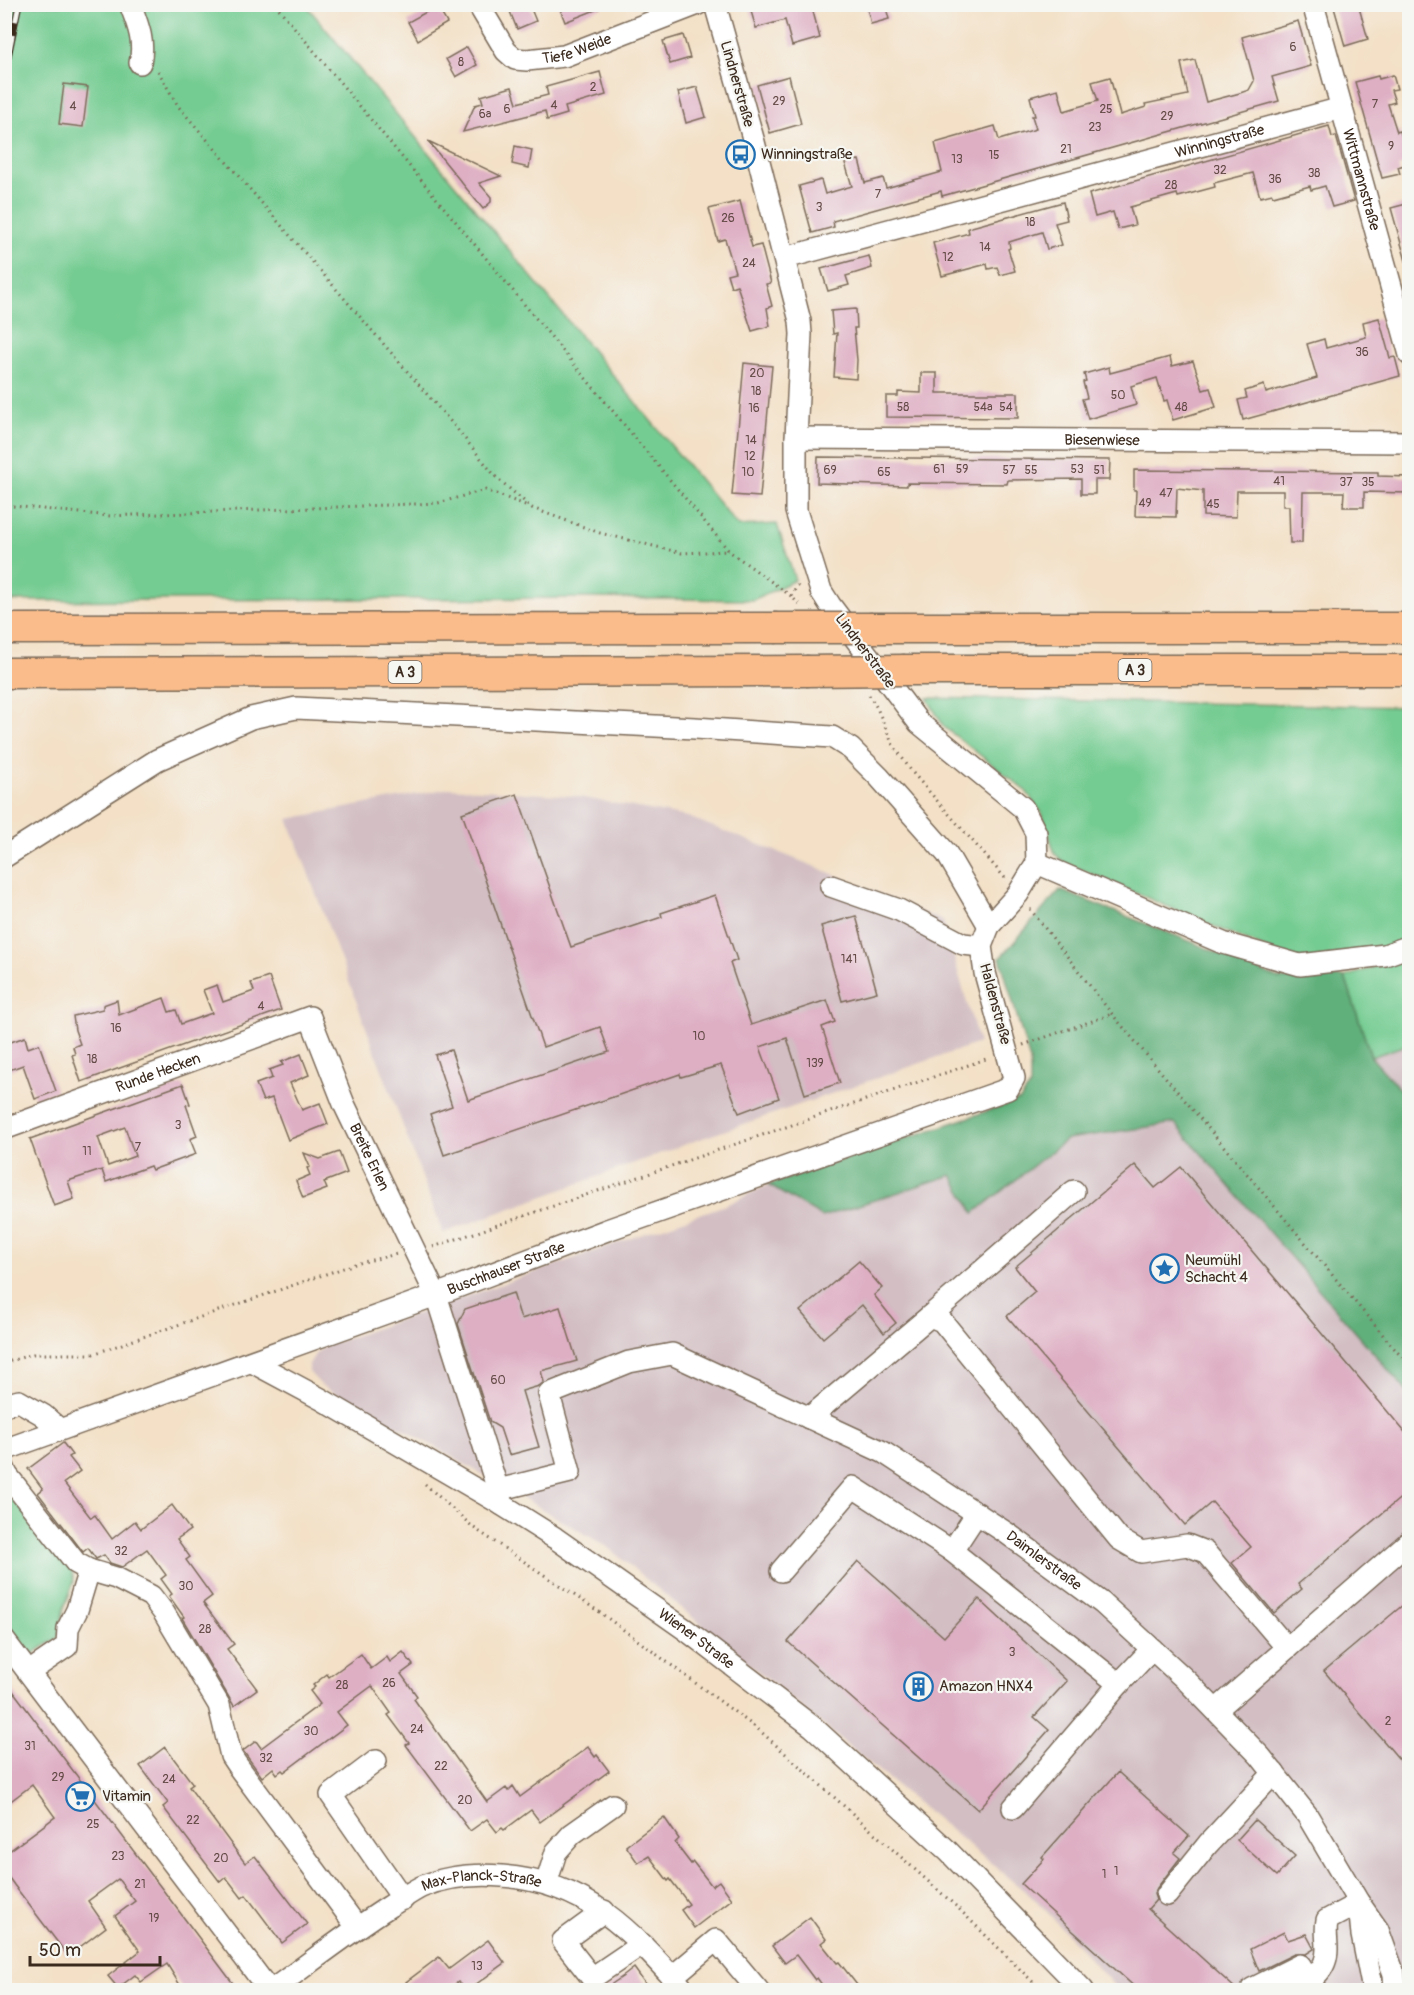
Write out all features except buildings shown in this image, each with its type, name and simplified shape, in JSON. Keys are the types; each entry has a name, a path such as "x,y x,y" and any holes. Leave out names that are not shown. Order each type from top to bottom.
{"highway":[{"path":"4,629 1410,628"},
{"name":"A 3","path":"4,673 1410,670"}],"street":[{"path":"130,4 141,35 142,52 148,65"},
{"name":"Tiefe Weide","path":"478,4 506,51 515,59 527,60 564,56 698,4"},
{"name":"Lindnerstraße","path":"715,4 785,258 801,334 796,438 796,511 821,591 919,723 1023,808 1036,833 1037,862"},
{"name":"Wittmannstraße","path":"1313,4 1410,355"},
{"name":"Winningstraße","path":"785,258 1342,108"},
{"name":"Biesenwiese","path":"796,438 1410,442"},
{"path":"4,857 157,760 251,718 296,708 832,737 851,749 879,777 947,854 988,926"},
{"path":"1037,862 1223,943 1299,965 1385,955 1410,946"},
{"name":"Haldenstraße","path":"1008,1089 1014,1078 985,973 981,946 988,926 1018,894 1037,862"},
{"path":"831,886 899,910 963,944 981,946"},
{"name":"Runde Hecken","path":"4,1129 310,1017"},
{"name":"Breite Erlen","path":"310,1017 344,1104 436,1295 499,1497"},
{"name":"Buschhauser Straße","path":"4,1450 436,1295 618,1226 1008,1089"},
{"path":"809,1418 1074,1191"},
{"path":"930,1316 942,1321 1119,1539 1141,1552 1187,1545 1205,1552 1287,1648"},
{"name":"Daimlerstraße","path":"499,1497 570,1472 549,1394 628,1362 672,1354 883,1452 1008,1534 1102,1603 1216,1710 1260,1756 1307,1815 1359,1903 1378,1930 1394,1974 1395,1990"},
{"name":"Wiener Straße","path":"252,1362 499,1497 686,1630 813,1727 948,1851 1083,1990"},
{"path":"4,1405 19,1401 43,1414 60,1429"},
{"path":"4,1468 7,1475 76,1563 88,1570 116,1578 151,1596 164,1613 219,1704 231,1756 237,1766 357,1928"},
{"path":"781,1571 853,1487 952,1551 1119,1684"},
{"path":"952,1551 977,1513"},
{"path":"1216,1710 1410,1541"},
{"path":"29,1672 67,1646 68,1628 77,1610 88,1570"},
{"path":"4,1640 270,1990"},
{"path":"1013,1808 1119,1684 1152,1649"},
{"path":"376,1761 331,1795 403,1899"},
{"path":"1167,1895 1208,1844 1274,1773"},
{"path":"546,1884 556,1852 572,1834 612,1804"},
{"name":"Max-Planck-Straße","path":"270,1990 357,1928 421,1887 459,1876 488,1875 528,1878 591,1902 642,1944 678,1984"},
{"path":"1306,1988 1325,1966 1327,1920 1359,1903"},
{"name":"Daimlerstraße","path":"1359,1903 1369,1979 1373,1990"},
{"path":"604,1911 563,1941 592,1978 642,1944"},
{"path":"678,1984 716,1940 759,1990"},
{"path":"1252,1990 1300,1965 1306,1988"}],"path":[{"path":"274,4 729,551 796,601"},
{"path":"148,65 185,115 457,429 480,460 516,496 532,508"},
{"path":"13,506 110,516 438,503 485,490 600,533 682,553 729,551"},
{"path":"872,699 892,743 912,772 1018,894 1112,1014 1410,1367"},
{"path":"4,1363 33,1354 93,1354 355,1264 414,1249 429,1249 1112,1014"},
{"path":"421,1480 474,1528 598,1611 759,1731 958,1908 1041,1990"}],"shaded area":[{"path":"450,788 573,796 688,817 816,867 943,921 979,1043 700,1139 443,1233 288,819"},
{"path":"1409,1044 1409,1990 1118,1990 1039,1903 606,1546 423,1440 322,1386 309,1372 309,1364 316,1353 326,1346 728,1204 768,1185 822,1217 953,1175 974,1213 1067,1139 1175,1123"}],"green space":[{"path":"4,5 306,5 738,526 777,524 795,580 753,600 586,598 5,601"},
{"path":"927,698 1409,707 1409,944 1299,963 1064,862 1055,854 1042,813 1025,790 944,727"},
{"path":"1060,890 1279,979 1345,977 1371,1057 1409,1099 1409,1394 1175,1123 1067,1139 974,1213 952,1175 822,1217 768,1185 1020,1100 1030,1086 1030,1061 1000,958"},
{"path":"1409,955 1409,1044 1371,1057 1345,977"},
{"path":"4,1484 71,1565 74,1582 64,1608 58,1638 29,1656 5,1623"}],"railway":[{"path":"4,76 19,4"}],"place":[{"name":"Winningstraße","path":"740,154"},
{"name":"Neumühl Schacht 4","path":"1164,1269"},
{"name":"Amazon HNX4","path":"918,1686"},
{"name":"Vitamin","path":"81,1796"}]}
